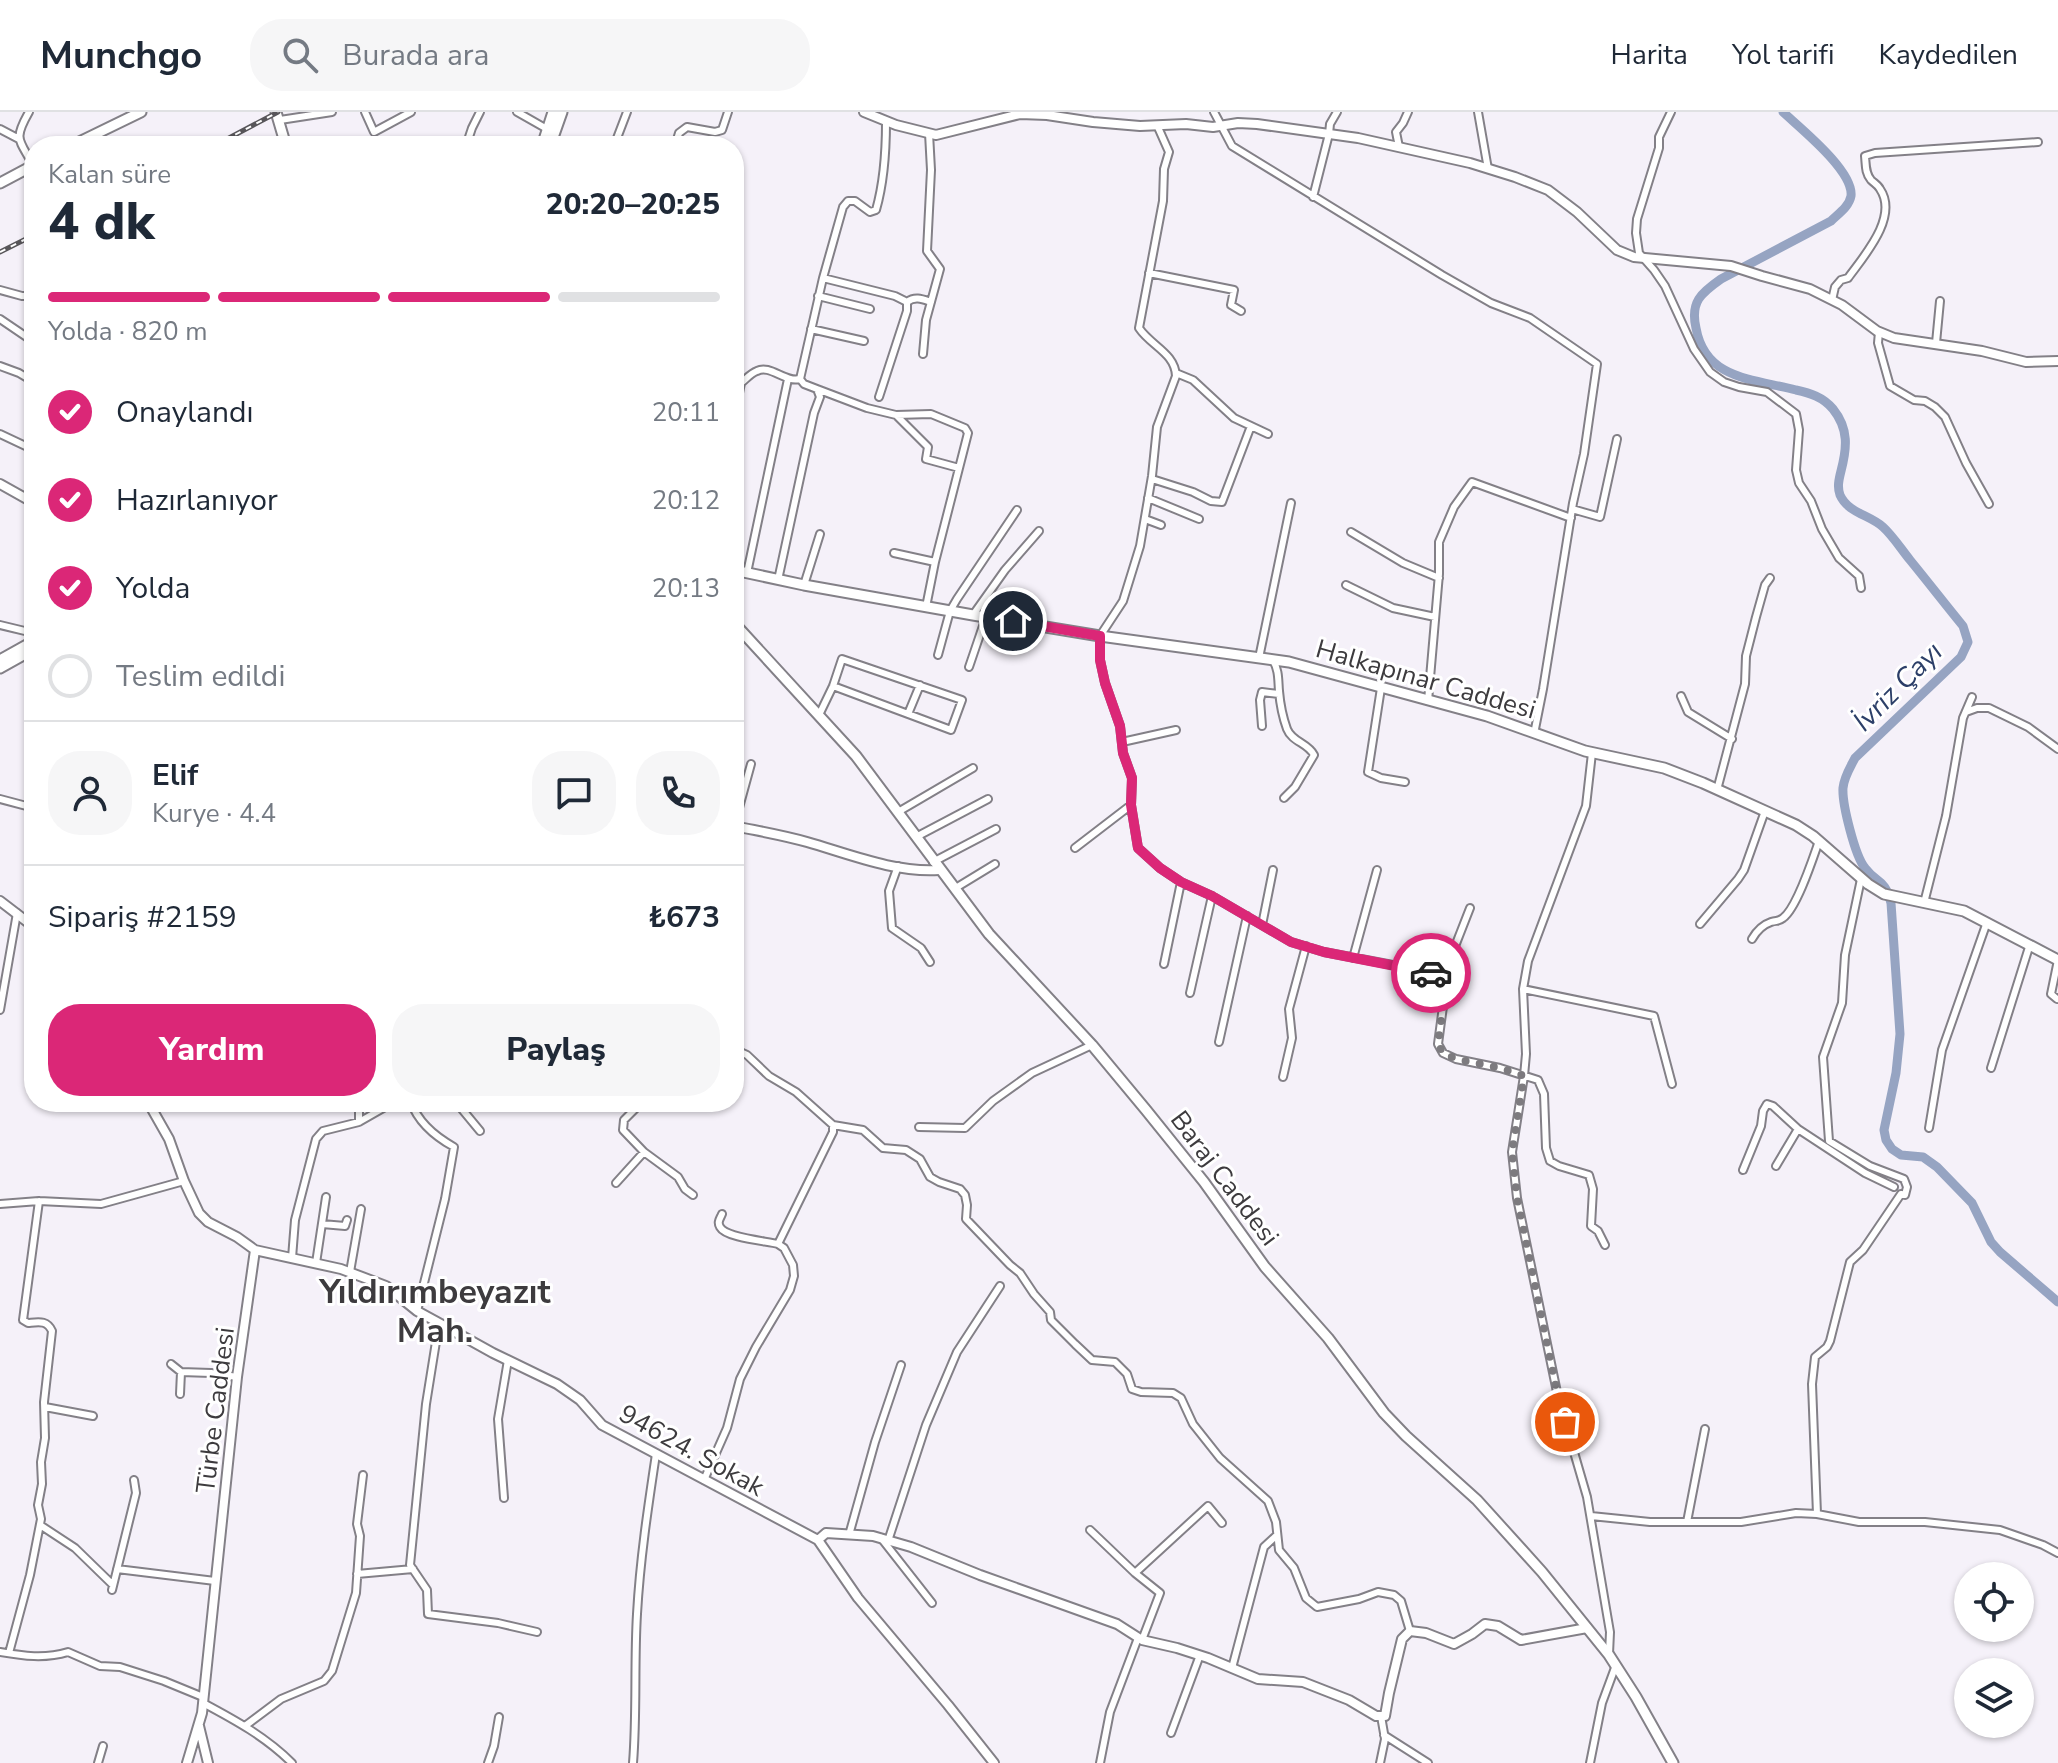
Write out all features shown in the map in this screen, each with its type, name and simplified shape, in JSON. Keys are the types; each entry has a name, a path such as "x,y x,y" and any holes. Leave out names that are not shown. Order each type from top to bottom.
{"main road":[{"path":"89,136 128,115 141,112"},
{"path":"547,136 553,112"},
{"path":"552,136 562,112"},
{"path":"278,116 283,136"},
{"path":"0,183 24,170"},
{"name":"Halkapınar Caddesi","path":"744,572 973,615 1301,665 1487,716 1592,753 1664,768 1796,825 1861,879 1895,897 1956,908 2058,960"},
{"name":"Baraj Caddesi","path":"744,634 856,756 989,934 1092,1045 1184,1156 1265,1267 1328,1338 1384,1413 1490,1513 1542,1572 1616,1665 1673,1763"},
{"path":"0,660 24,643"},
{"path":"0,668 24,655"}],"street":[{"path":"24,148 19,139 19,130 29,112"},
{"path":"278,116 332,112"},
{"path":"365,112 374,132 411,112"},
{"path":"470,136 480,112"},
{"path":"517,112 547,129"},
{"path":"618,136 627,112"},
{"path":"678,136 687,127 715,132 722,130 728,112"},
{"path":"864,112 886,122 936,135 1020,114 1125,125 1222,127 1238,123 1257,124 1399,147 1488,169 1548,190 1577,212 1617,250 1634,257 1731,266 1810,289 1894,338 1982,351 2026,362 2058,361"},
{"path":"1214,112 1232,146 1491,303 1530,318 1597,364 1535,729"},
{"path":"1313,197 1330,124 1337,112"},
{"path":"1399,147 1396,132 1408,112"},
{"path":"1478,112 1488,169"},
{"path":"1671,112 1659,137 1659,148 1637,219 1639,253 1665,286 1694,349 1710,372 1724,382 1767,392 1796,414 1799,430 1796,470 1799,483 1839,558 1859,576 1861,588"},
{"path":"800,379 818,296 843,207 848,201 855,201 870,212 876,210 886,122"},
{"path":"1157,125 1169,152 1139,328 1169,357 1176,373 1157,427 1152,479 1140,546 1123,601 1100,636 1100,660 1132,778 1131,805 1138,848 1181,882 1212,896 1291,942 1443,977"},
{"path":"0,129 19,139"},
{"path":"923,354 926,320 940,269 927,251 931,170 929,133"},
{"path":"1832,300 1835,287 1848,278 1877,238 1883,222 1884,199 1880,189 1866,173 1865,156 2038,142"},
{"path":"1149,273 1234,290 1231,305 1241,311"},
{"path":"823,278 895,296 907,302"},
{"path":"0,290 24,296"},
{"path":"818,296 870,309"},
{"path":"907,302 920,298 931,302"},
{"path":"1936,343 1940,301"},
{"path":"879,397 907,311 907,302"},
{"path":"0,319 24,335"},
{"path":"811,329 864,341"},
{"path":"1879,332 1878,343 1890,386 1914,400 1925,401 1945,417 1989,504"},
{"path":"0,366 24,376"},
{"path":"744,377 765,369 793,381 800,379"},
{"path":"1176,373 1193,380 1234,418 1268,434"},
{"path":"747,573 788,379"},
{"path":"800,379 804,384 867,408 896,415 931,414 965,428 968,433 926,607"},
{"path":"778,580 820,397 817,389"},
{"path":"896,415 928,447 926,459 959,468"},
{"path":"1152,479 1211,501 1222,502 1251,426"},
{"path":"0,434 24,445"},
{"path":"1572,509 1600,517 1617,439"},
{"path":"1428,701 1439,578 1439,542 1454,507 1472,482 1571,518"},
{"path":"0,484 24,497"},
{"path":"1148,498 1199,519"},
{"path":"1259,658 1291,503"},
{"path":"938,655 950,611 1017,510"},
{"path":"1145,519 1161,525"},
{"path":"973,615 1005,570 1039,531"},
{"path":"1351,532 1403,563 1439,578"},
{"path":"804,585 820,534"},
{"path":"894,553 935,562"},
{"path":"1717,790 1745,684 1746,656 1765,585 1770,578"},
{"path":"1346,585 1393,608 1435,617"},
{"path":"969,667 986,617"},
{"path":"0,625 24,634"},
{"path":"819,715 842,659 962,700 951,730 833,686"},
{"path":"1273,660 1278,669 1279,694 1288,732 1311,749 1314,755 1295,787 1284,798"},
{"path":"908,714 920,685"},
{"path":"1381,688 1368,772 1381,778 1405,782"},
{"path":"1262,726 1262,692 1279,694"},
{"path":"1681,696 1688,712 1732,739"},
{"path":"1924,903 1946,816 1963,718 1972,697"},
{"path":"1966,712 1989,708 2028,727 2058,749"},
{"path":"1122,742 1176,730"},
{"path":"1592,753 1586,806 1528,961 1523,989 1526,1054 1512,1152 1517,1198 1558,1397 1591,1516 1610,1632 1609,1655"},
{"path":"744,790 751,764"},
{"path":"898,812 973,768"},
{"path":"0,799 24,805"},
{"path":"916,837 988,799"},
{"path":"1075,848 1131,805"},
{"path":"1700,924 1744,870 1765,811"},
{"path":"744,828 803,841 882,864 930,871 996,829"},
{"path":"1752,939 1755,932 1781,919 1792,909 1819,841"},
{"path":"954,889 995,864"},
{"path":"898,866 889,891 892,928 921,948 930,962"},
{"path":"1262,925 1273,870"},
{"path":"1353,958 1377,870"},
{"path":"1861,879 1845,955 1842,1003 1823,1057 1827,1143 1865,1173 1894,1187"},
{"path":"1164,964 1181,882"},
{"path":"1190,993 1212,896"},
{"path":"0,901 24,919"},
{"path":"1470,908 1443,977 1446,984 1438,1044 1443,1053 1456,1059 1538,1080 1546,1104 1546,1148 1550,1161 1589,1175 1593,1189 1591,1226 1598,1231 1605,1245"},
{"path":"0,1010 17,913"},
{"path":"1219,1042 1247,916"},
{"path":"1929,1128 1942,1050 1987,922"},
{"path":"1991,1068 2030,944"},
{"path":"1283,1077 1292,1038 1289,1009 1306,946"},
{"path":"2057,999 2051,994 2058,960"},
{"path":"1523,989 1654,1016 1672,1084"},
{"path":"919,1127 965,1128 993,1101 1032,1073 1092,1045"},
{"path":"744,1054 769,1076 796,1092 833,1125 863,1130 883,1148 906,1150 920,1159 930,1177 960,1189 967,1205 966,1219 1020,1273 1050,1312 1051,1320 1075,1344 1092,1360 1115,1362 1127,1374 1132,1389 1173,1393 1181,1398 1193,1424 1220,1458 1268,1501 1276,1522 1279,1550 1294,1568 1306,1598 1317,1607 1378,1592 1394,1595 1401,1601 1410,1631"},
{"path":"1743,1170 1767,1104 1798,1129 1870,1166 1904,1179 1907,1187 1905,1195 1901,1194 1863,1250 1850,1262 1830,1341 1815,1357 1812,1384 1817,1514"},
{"path":"154,1112 169,1139 196,1209 208,1222 255,1250"},
{"path":"359,1112 359,1122"},
{"path":"292,1258 295,1220 316,1139 323,1131 359,1122 376,1112"},
{"path":"415,1112 424,1125 454,1147 445,1199 417,1311"},
{"path":"464,1112 480,1131"},
{"path":"632,1112 624,1120 623,1130 644,1152 678,1177 693,1195"},
{"path":"778,1244 829,1141 833,1125"},
{"path":"1776,1166 1798,1129"},
{"path":"616,1183 644,1152"},
{"path":"0,1204 39,1201 101,1204 184,1181"},
{"path":"316,1263 326,1197"},
{"path":"9,1653 41,1519 38,1505 52,1331 50,1325 43,1322 28,1323 23,1320 39,1201"},
{"path":"350,1272 361,1209"},
{"path":"704,1480 727,1428 740,1379 790,1290 794,1276 793,1265 784,1248 778,1244 728,1234 720,1228 722,1214"},
{"path":"322,1224 345,1226 347,1220"},
{"name":"94624. Sokak","path":"255,1250 350,1272 386,1286 417,1311 557,1384 580,1400 602,1425 818,1540 858,1598 994,1763"},
{"name":"Türbe Caddesi","path":"187,1763 203,1700 237,1377 255,1250"},
{"path":"884,1540 926,1425 957,1352 1000,1286"},
{"path":"439,1323 426,1404 410,1565 427,1590 428,1614 498,1623 537,1632"},
{"path":"504,1498 498,1419 508,1360"},
{"path":"171,1364 181,1372 237,1377"},
{"path":"849,1535 901,1365"},
{"path":"180,1394 181,1372"},
{"path":"45,1407 93,1416"},
{"path":"1687,1522 1705,1429"},
{"path":"633,1763 640,1572 656,1454"},
{"path":"245,1726 281,1699 324,1681 332,1671 356,1593 360,1536 357,1524 363,1475"},
{"path":"40,1525 75,1548 112,1587 136,1493 134,1480"},
{"path":"1135,1573 1208,1506 1222,1523"},
{"path":"1591,1516 1650,1522 1741,1522 1796,1513 1859,1522 1925,1522 2000,1530 2058,1553"},
{"path":"1090,1530 1160,1593 1110,1712 1100,1763"},
{"path":"818,1540 826,1533 884,1540 911,1547 1117,1624 1140,1639 1200,1655 1258,1679 1303,1682 1349,1700 1376,1716 1385,1716 1402,1639 1410,1631"},
{"path":"1232,1668 1264,1547 1277,1535"},
{"path":"884,1540 932,1603"},
{"path":"117,1569 215,1581"},
{"path":"357,1574 413,1569"},
{"path":"1410,1631 1426,1633 1454,1644 1485,1624 1498,1626 1521,1640 1587,1628"},
{"path":"0,1653 52,1657 68,1652 100,1666 120,1667 164,1681 245,1726 292,1763"},
{"path":"1171,1733 1200,1655"},
{"path":"1590,1763 1599,1714 1616,1665"},
{"path":"1380,1763 1384,1735 1381,1716"},
{"path":"488,1763 499,1717"},
{"path":"199,1725 208,1763"},
{"path":"1384,1735 1428,1763"},
{"path":"98,1763 103,1746"}],"waterway":[{"name":"İvriz Çayı","path":"1783,112 1835,163 1850,186 1850,200 1831,221 1721,279 1708,289 1696,305 1696,328 1701,345 1721,368 1748,379 1811,394 1833,409 1842,424 1845,439 1838,486 1840,495 1854,510 1887,531 1963,626 1968,642 1961,657 1855,758 1844,784 1843,796 1857,853 1865,868 1886,889 1891,903 1900,1034 1896,1073 1884,1130 1892,1149 1901,1155 1923,1157 1937,1167 1972,1203 1991,1242 2058,1302"}],"railway":[{"path":"233,136 278,112"},
{"path":"0,252 24,240"}],"way so far":[{"path":"1431,973 1443,977 1446,984 1438,1044 1443,1053 1524,1076 1512,1152 1517,1198 1565,1422"}],"district":[{"name":"Yıldırımbeyazıt Mah.","path":"435,1310"}],"route":[{"path":"1013,621 1100,636 1100,660 1105,683 1120,726 1123,753 1132,778 1131,805 1138,848 1160,868 1291,942 1324,952 1431,973"}]}
